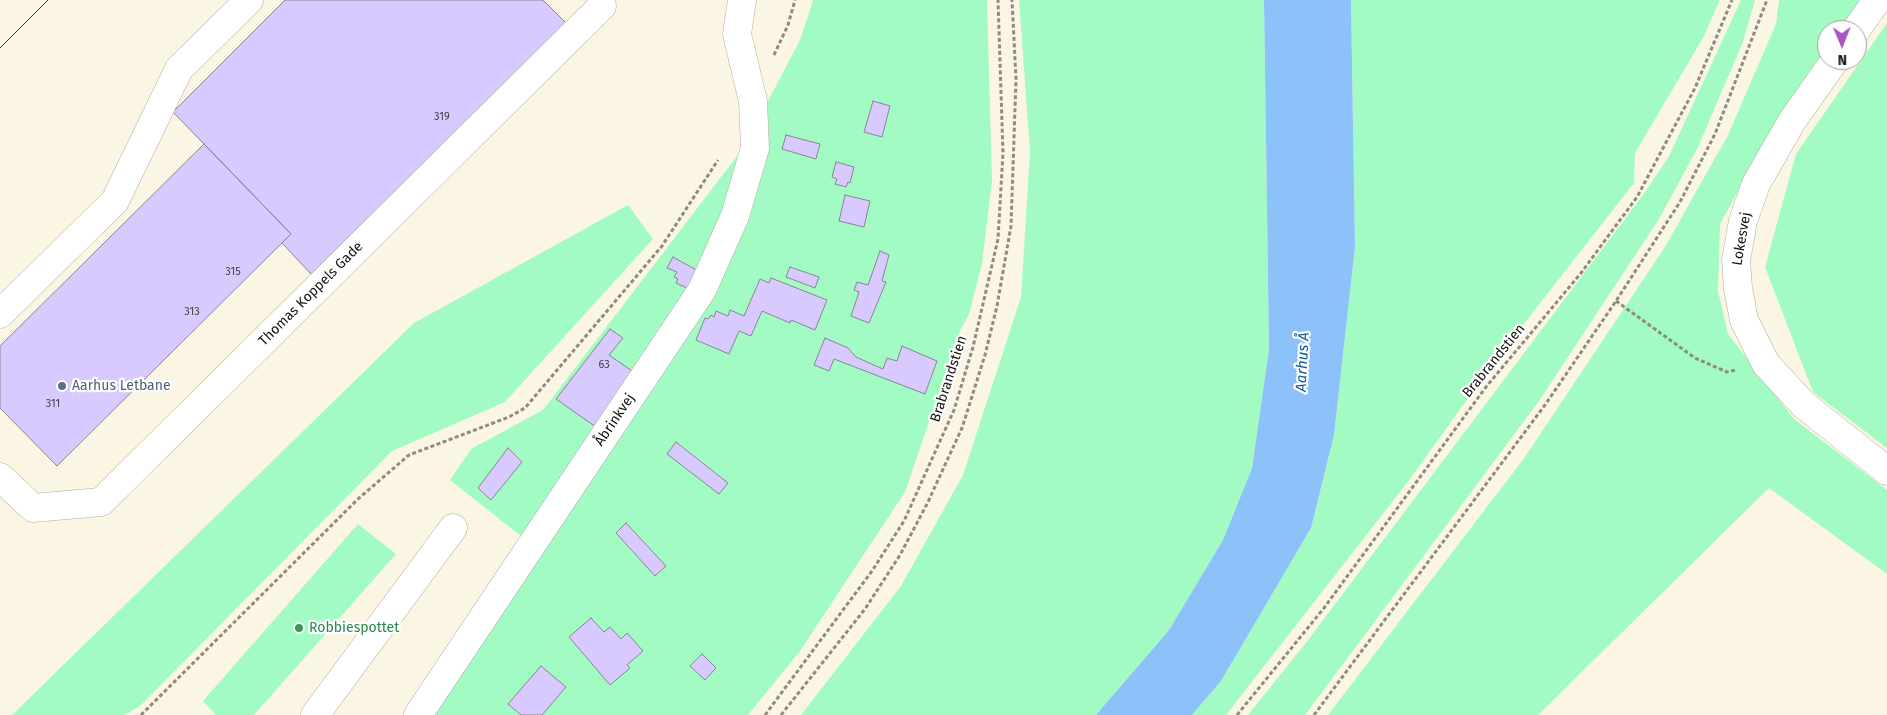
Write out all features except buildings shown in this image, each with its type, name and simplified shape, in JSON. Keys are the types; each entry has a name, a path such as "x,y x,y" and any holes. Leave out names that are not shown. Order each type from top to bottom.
{"street":[{"path":"0,314 115,201 179,69 249,0"},
{"name":"Åbrinkvej","path":"418,715 524,552 702,290 735,216 755,148 753,101 737,34 742,0"},
{"path":"1863,20 1877,0"},
{"name":"Thomas Koppels Gade","path":"0,477 33,508 101,502 602,6"},
{"name":"Lokesvej","path":"1828,70 1792,121 1756,184 1743,221 1736,260 1738,288 1744,320 1766,364 1804,405 1887,471"},
{"path":"315,715 453,528"}],"path":[{"path":"772,59 788,25 795,0"},
{"name":"Brabrandstien","path":"765,715 872,571 904,521 954,410 973,347 998,239 1003,153 998,0"},
{"path":"781,715 864,609 900,555 928,504 962,428 996,314 1011,226 1016,79 1012,0"},
{"name":"Brabrandstien","path":"1237,715 1324,608 1486,387 1581,273 1636,197 1695,88 1732,0"},
{"path":"1314,715 1545,405 1616,301 1680,202 1715,134 1767,0"},
{"path":"141,715 358,499 409,455 509,417 525,408 662,246 723,152"},
{"path":"1616,301 1695,358 1727,372 1766,364"}],"green space":[{"path":"813,0 987,0 992,181 982,264 969,314 960,331 905,492 800,651 748,715 434,715 541,552 450,480 471,449 543,410 744,147 801,38"},
{"path":"1019,0 1264,0 1269,349 1252,468 1223,540 1169,630 1096,715 801,715 901,586 963,475 1021,297 1030,152"},
{"path":"1351,0 1720,0 1704,36 1635,153 1634,183 1494,362 1410,479 1226,715 1192,715 1221,681 1311,528 1334,435 1355,247"},
{"path":"1741,0 1755,0 1743,42 1698,147 1659,219 1539,401 1305,715 1248,715 1305,644 1643,195 1669,156"},
{"path":"1779,0 1861,0 1848,20 1817,20 1817,68 1742,184 1720,224 1718,291 1728,334 1794,419 1887,490 1887,574 1769,488 1538,715 1328,715 1525,457 1665,247 1728,135 1776,24"},
{"path":"1887,23 1887,448 1813,392 1765,267 1796,154 1854,70 1867,70 1867,52"},
{"path":"628,205 653,239 505,402 392,451 140,706 124,715 12,715 414,323"},
{"name":"Robbiespottet","path":"358,524 396,554 254,715 216,715 203,701"}],"water":[{"name":"Aarhus Å","path":"1264,0 1351,0 1355,247 1334,435 1311,528 1221,681 1192,715 1096,715 1169,630 1223,540 1252,468 1269,349"}],"tram line":[{"path":"0,48 48,0"}],"place":[{"name":"Aarhus Letbane","path":"62,386"},
{"name":"Robbiespottet","path":"299,628"}]}
